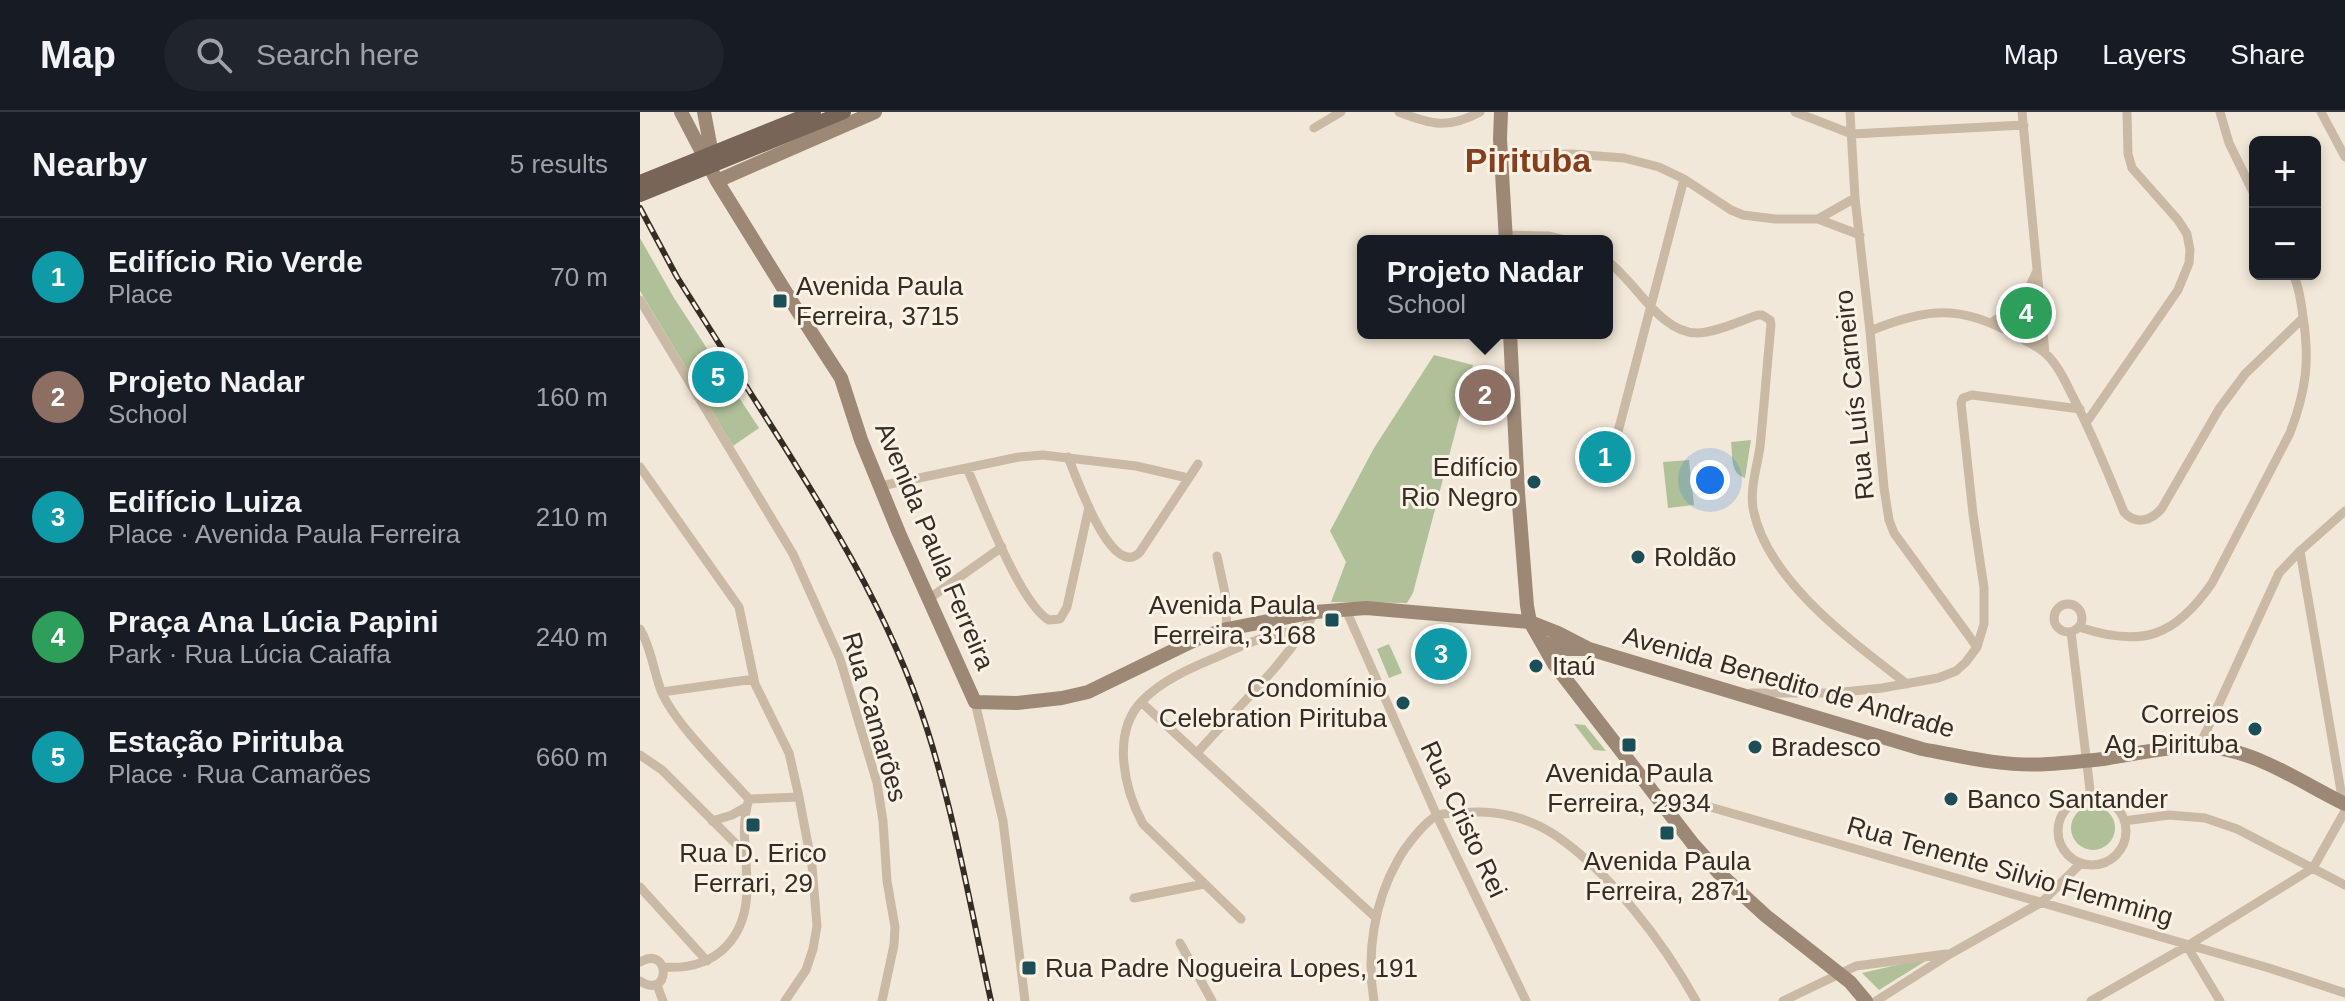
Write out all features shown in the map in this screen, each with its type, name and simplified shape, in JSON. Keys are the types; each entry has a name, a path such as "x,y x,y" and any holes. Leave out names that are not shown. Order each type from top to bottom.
{"main road":[{"name":"Avenida Paula Ferreira","path":"681,112 717,181 841,378 861,440 975,702 1017,703 1088,692 1197,639 1227,629 1315,612 1366,608 1530,622"},
{"path":"704,112 717,181 875,112"},
{"path":"640,182 814,112"},
{"path":"640,195 844,112"},
{"path":"1501,112 1506,235"},
{"path":"1510,339 1518,492 1530,622 1566,679 1677,825 1719,873 1766,916 1840,974 1866,1001"},
{"name":"Avenida Benedito de Andrade","path":"1530,622 1589,649 1922,749 1963,758 2047,764 2158,749 2199,747 2242,753 2344,806"},
{"name":"Avenida Benedito de Andrade","path":"1542,642 1562,649 1589,649"},
{"path":"1566,679 1570,665 1589,649"}],"street":[{"path":"1314,128 1341,112"},
{"path":"1399,112 1442,125 1459,122 1480,112"},
{"path":"1795,112 1852,134 2024,125"},
{"name":"Rua Luís Carneiro","path":"1850,112 1855,198 1889,520 1894,533 1977,647"},
{"path":"2022,112 2045,353"},
{"path":"2086,423 2178,290 2189,263 2187,234 2132,168 2128,154 2127,112"},
{"path":"2220,112 2229,143 2249,184"},
{"path":"2321,112 2345,157"},
{"path":"1501,156 1572,154 1624,158 1659,167 1743,215 1818,219 1860,235"},
{"path":"1613,451 1684,179"},
{"path":"1818,219 1855,198"},
{"path":"1613,265 1667,323 1681,331 1711,331 1758,315 1770,320 1759,450 1752,494 1759,526 1770,551 1798,591 1907,684"},
{"path":"1991,323 2022,302 2038,267"},
{"path":"2091,798 2075,629 2101,635 2142,636 2160,632 2179,622 2197,605 2212,583 2290,433 2300,407 2307,369 2303,318 2294,280"},
{"name":"Rua Camarões","path":"640,300 793,554 840,659 877,783 883,821 887,881 895,927 882,1001"},
{"path":"1870,331 1918,314 1941,311 1965,314 1991,323 2045,353 2061,373 2080,409 2124,512 2135,520 2149,519 2162,508 2219,409 2245,374 2303,318"},
{"path":"1724,691 1834,693 1907,684 1956,671 1977,647 1984,624 1984,588 1961,419 1963,398 1972,395 2080,409"},
{"path":"881,486 1019,457 1043,455 1136,466 1188,478"},
{"path":"1068,457 1089,507 1114,551 1129,559 1135,557 1163,520 1198,464"},
{"path":"967,468 1027,598 1049,620 1060,619 1067,607 1089,507"},
{"path":"641,469 739,607 754,679 789,753 812,866 817,926 806,970 785,1001"},
{"path":"2199,747 2279,573 2345,511"},
{"path":"930,598 1002,547"},
{"path":"2091,1001 2313,868 2344,806 2300,551"},
{"path":"1217,556 1225,593 1227,629"},
{"name":"Rua Cristo Rei","path":"1346,610 1437,816 1526,1001"},
{"path":"1197,753 1306,630 1315,612"},
{"path":"640,629 648,643 662,692 675,715 747,803 745,913 727,947 707,961 682,969 663,967 654,959 640,962"},
{"path":"1241,919 1143,824 1126,781 1123,745 1129,723 1141,702 1178,674 1251,642 1291,630 1306,630"},
{"path":"662,692 754,679"},
{"path":"975,702 1003,821 1025,1001"},
{"path":"1141,702 1375,917"},
{"path":"640,755 662,770 745,853"},
{"path":"712,821 732,815 747,803 799,797"},
{"path":"2102,799 2111,804 2124,821 2124,841 2115,856 2099,864 2081,863 2070,858 2058,838 2062,815 2069,806 2080,800 2102,799"},
{"name":"Rua Tenente Silvio Flemming","path":"1661,802 1676,800 1696,803 2269,968 2345,993"},
{"path":"1374,1001 1371,984 1375,917 1387,879 1402,853 1437,816 1481,810 1515,817 1553,834 1588,862 1661,944 1696,1001"},
{"path":"2124,821 2169,815 2205,818 2237,829 2345,885"},
{"path":"1876,1001 1950,954 2042,902 2081,863"},
{"path":"1134,898 1204,884"},
{"path":"640,887 707,961"},
{"path":"1180,943 1212,1001"},
{"path":"2187,946 2220,1001"},
{"path":"1783,1001 1856,966 1950,954"},
{"path":"640,981 649,986 657,985 663,979 663,967"},
{"path":"657,985 663,1001"}],"green space":[{"path":"640,238 674,298 759,428 733,446 640,291"},
{"path":"2034,284 2040,344 2001,322 2024,305"},
{"path":"1434,355 1473,365 1413,593 1407,603 1331,602 1346,562 1330,531 1374,448"},
{"path":"1751,440 1745,478 1735,469 1731,442"},
{"path":"1689,460 1694,505 1668,508 1663,462"},
{"path":"1389,644 1402,673 1389,678 1377,649"},
{"path":"1574,724 1585,725 1606,751 1594,750"},
{"path":"2093,806 2109,812 2115,828 2109,844 2093,850 2077,844 2071,828 2077,812"},
{"path":"1932,957 1879,990 1862,973"}],"railway":[{"path":"640,208 677,277 737,372"},
{"path":"746,386 847,552 892,638 911,683 946,796 991,1001"}],"place":[{"name":"Avenida Paula Ferreira, 3715","path":"780,301"},
{"name":"Praça Ana Lúcia Papini","path":"2026,313"},
{"name":"Estação Pirituba","path":"718,377"},
{"name":"Projeto Nadar","path":"1485,395"},
{"name":"Edifício Rio Verde","path":"1605,457"},
{"name":"Edifício Rio Negro","path":"1534,482"},
{"name":"Roldão","path":"1638,557"},
{"name":"Avenida Paula Ferreira, 3168","path":"1332,620"},
{"name":"Edifício Luiza","path":"1441,654"},
{"name":"Itaú","path":"1536,666"},
{"name":"Condomínio Celebration Pirituba","path":"1403,703"},
{"name":"Correios Ag. Pirituba","path":"2255,729"},
{"name":"Avenida Paula Ferreira, 2934","path":"1629,745"},
{"name":"Bradesco","path":"1755,747"},
{"name":"Banco Santander","path":"1951,799"},
{"name":"Rua D. Erico Ferrari, 29","path":"753,825"},
{"name":"Avenida Paula Ferreira, 2871","path":"1667,833"},
{"name":"Rua Padre Nogueira Lopes, 191","path":"1029,968"}],"district":[{"name":"Pirituba","path":"1528,160"}]}
